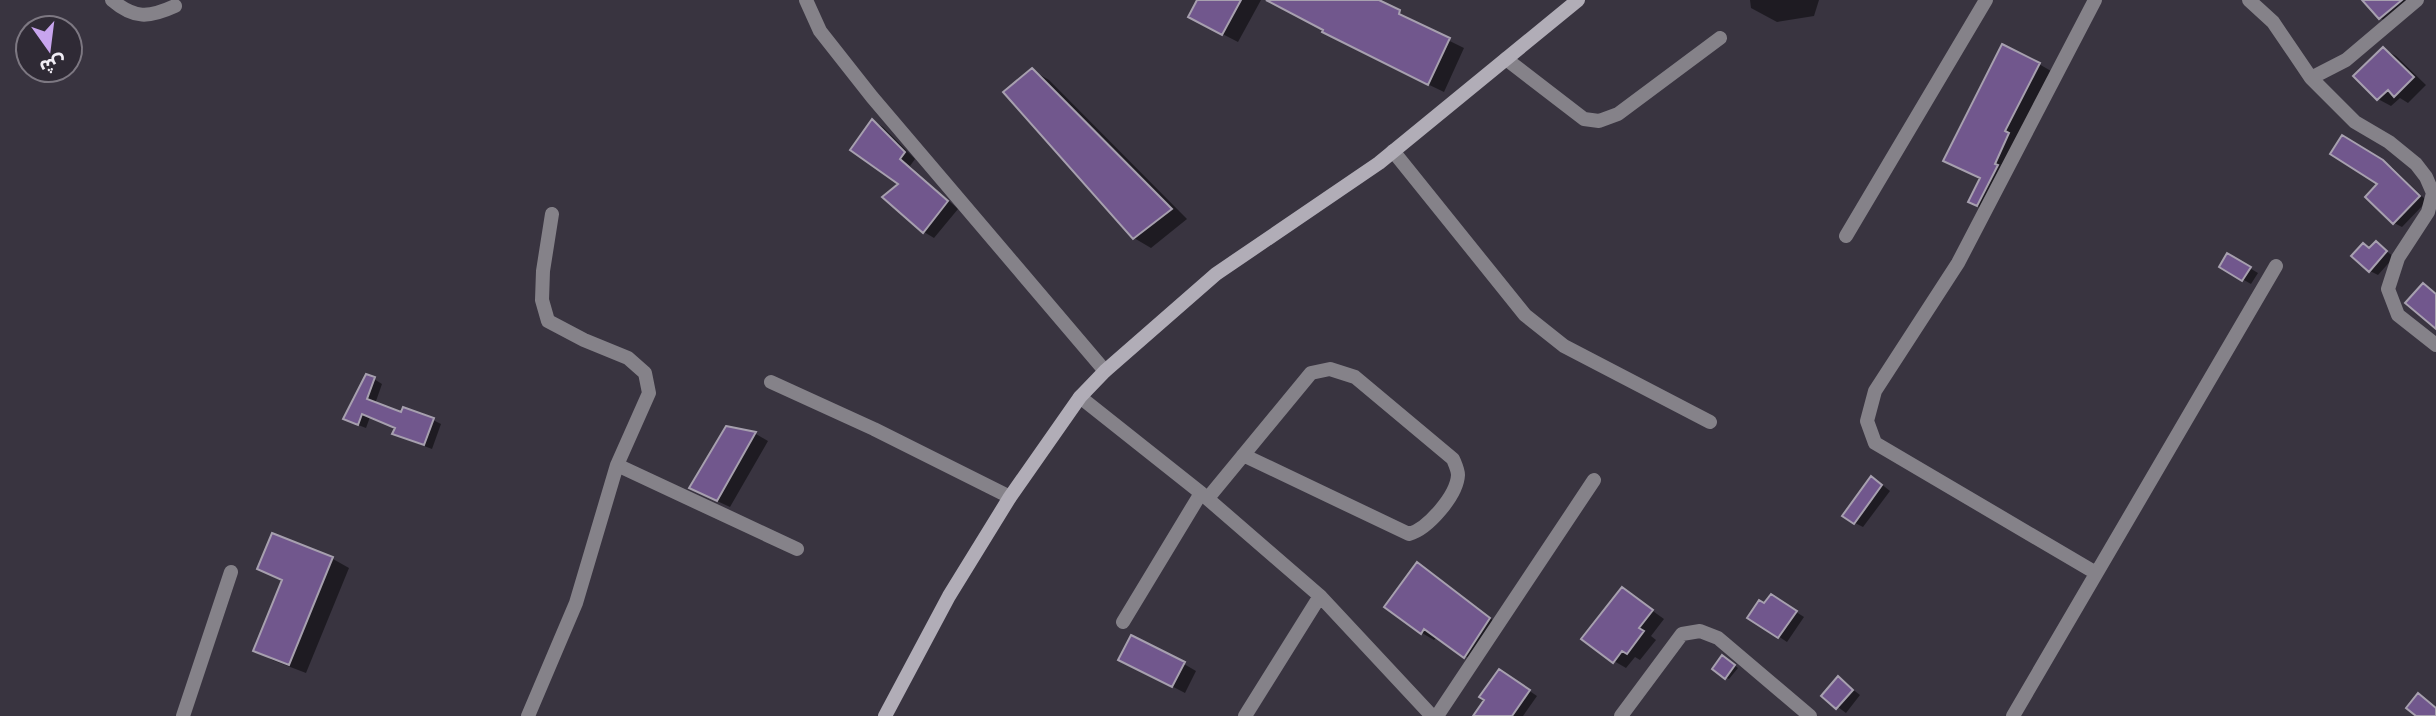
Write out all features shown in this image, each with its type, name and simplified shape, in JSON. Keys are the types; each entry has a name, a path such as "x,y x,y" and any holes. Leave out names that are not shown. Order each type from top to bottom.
{"street":[{"path":"112,0 128,12 141,15 156,15 175,6"},
{"path":"806,0 820,31 872,97 1105,371"},
{"path":"1846,236 1986,0"},
{"path":"2095,0 1958,263 1875,391 1867,421 1875,443 2096,573"},
{"path":"2249,0 2273,22 2311,78 2355,122 2389,142 2416,164 2426,177 2433,193 2428,212 2398,258 2388,289 2398,315 2436,345"},
{"path":"2311,78 2346,60 2417,0"},
{"path":"885,716 949,596 1010,497 1080,397 1105,371 1216,274 1393,151 1506,60 1573,1"},
{"path":"1506,60 1584,119 1599,121 1618,114 1720,38"},
{"path":"1393,151 1525,315 1564,346 1710,422"},
{"path":"528,716 576,603 617,465 649,393 645,373 628,358 584,340 548,321 542,300 543,271 552,214"},
{"path":"2013,716 2276,266"},
{"path":"1123,622 1204,496 1243,455 1311,373 1331,369 1355,377 1453,459 1458,472 1455,488 1427,526 1409,534 1243,455"},
{"path":"771,382 874,429 1010,497"},
{"path":"1080,397 1204,496 1320,596 1434,716 1594,481"},
{"path":"617,465 797,549"},
{"path":"183,716 231,572"},
{"path":"1245,716 1320,596"},
{"path":"1621,716 1682,634 1700,631 1718,638 1810,716"}],"building":[{"path":"1197,0 1241,0 1222,35 1188,17"},
{"path":"1266,0 1379,0 1400,10 1399,14 1450,38 1428,85 1322,32 1323,30"},
{"path":"2362,0 2402,0 2379,19"},
{"path":"2002,44 2040,63 2005,131 2009,133 1995,164 1998,165 1977,206 1968,202 1980,178 1943,161"},
{"path":"2383,47 2414,77 2394,97 2388,90 2377,100 2353,76"},
{"path":"1032,68 1172,209 1133,239 1003,92"},
{"path":"872,119 905,152 900,159 948,201 923,233 882,197 898,184 850,150"},
{"path":"2342,135 2383,160 2420,196 2393,224 2365,197 2377,184 2330,154"},
{"path":"2376,241 2387,251 2369,272 2351,256 2363,243 2369,248"},
{"path":"2227,253 2251,267 2242,281 2219,267"},
{"path":"2423,283 2436,294 2436,329 2405,303"},
{"path":"366,374 375,377 367,399 401,412 403,407 434,418 424,445 392,434 395,428 362,414 358,425 343,419"},
{"path":"726,426 756,432 717,501 689,488"},
{"path":"1871,476 1882,485 1854,524 1842,516"},
{"path":"272,533 333,557 289,665 253,651 282,580 257,569"},
{"path":"1417,562 1490,618 1464,658 1424,629 1421,634 1384,607"},
{"path":"1622,587 1653,610 1639,628 1644,631 1627,654 1622,651 1613,663 1581,639"},
{"path":"1771,594 1797,611 1778,638 1747,618 1759,600 1764,603"},
{"path":"1131,635 1185,662 1172,687 1118,660"},
{"path":"1722,655 1735,665 1725,679 1712,669"},
{"path":"1499,669 1530,690 1512,716 1473,716 1484,700 1479,697"},
{"path":"1838,676 1853,690 1836,709 1821,696"},
{"path":"2418,693 2436,708 2436,716 2416,716 2406,708"}]}
